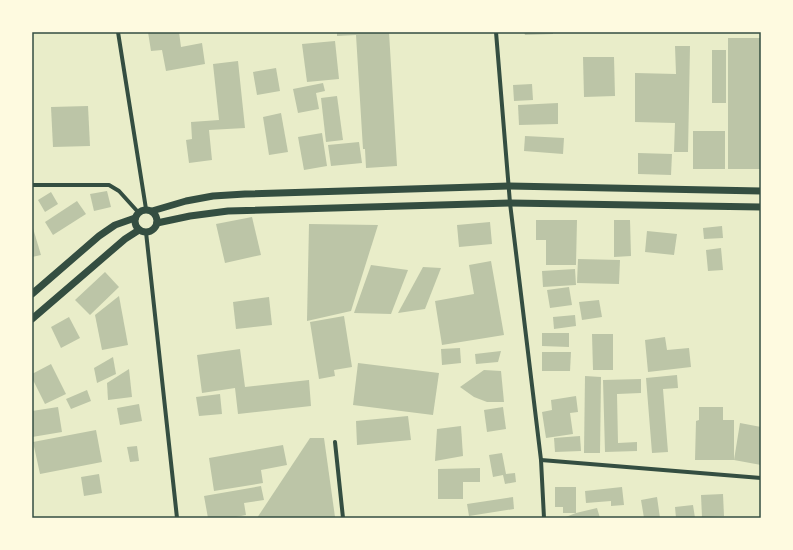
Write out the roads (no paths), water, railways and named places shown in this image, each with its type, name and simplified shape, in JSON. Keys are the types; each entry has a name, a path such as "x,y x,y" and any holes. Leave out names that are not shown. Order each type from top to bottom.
{"street":[{"path":"32,319 125,239 143,231 153,229 157,223 156,217 149,210 118,32"},
{"path":"496,32 510,203 541,460 544,518"},
{"path":"32,186 109,185 119,191 136,215"},
{"path":"32,294 99,236 115,225 141,211 212,196 509,186 761,191"},
{"path":"157,223 190,216 228,211 510,203 761,207"},
{"path":"136,215 134,221 136,228 143,231"},
{"path":"143,231 177,518"},
{"path":"335,442 343,518"},
{"path":"541,460 761,478"}]}
